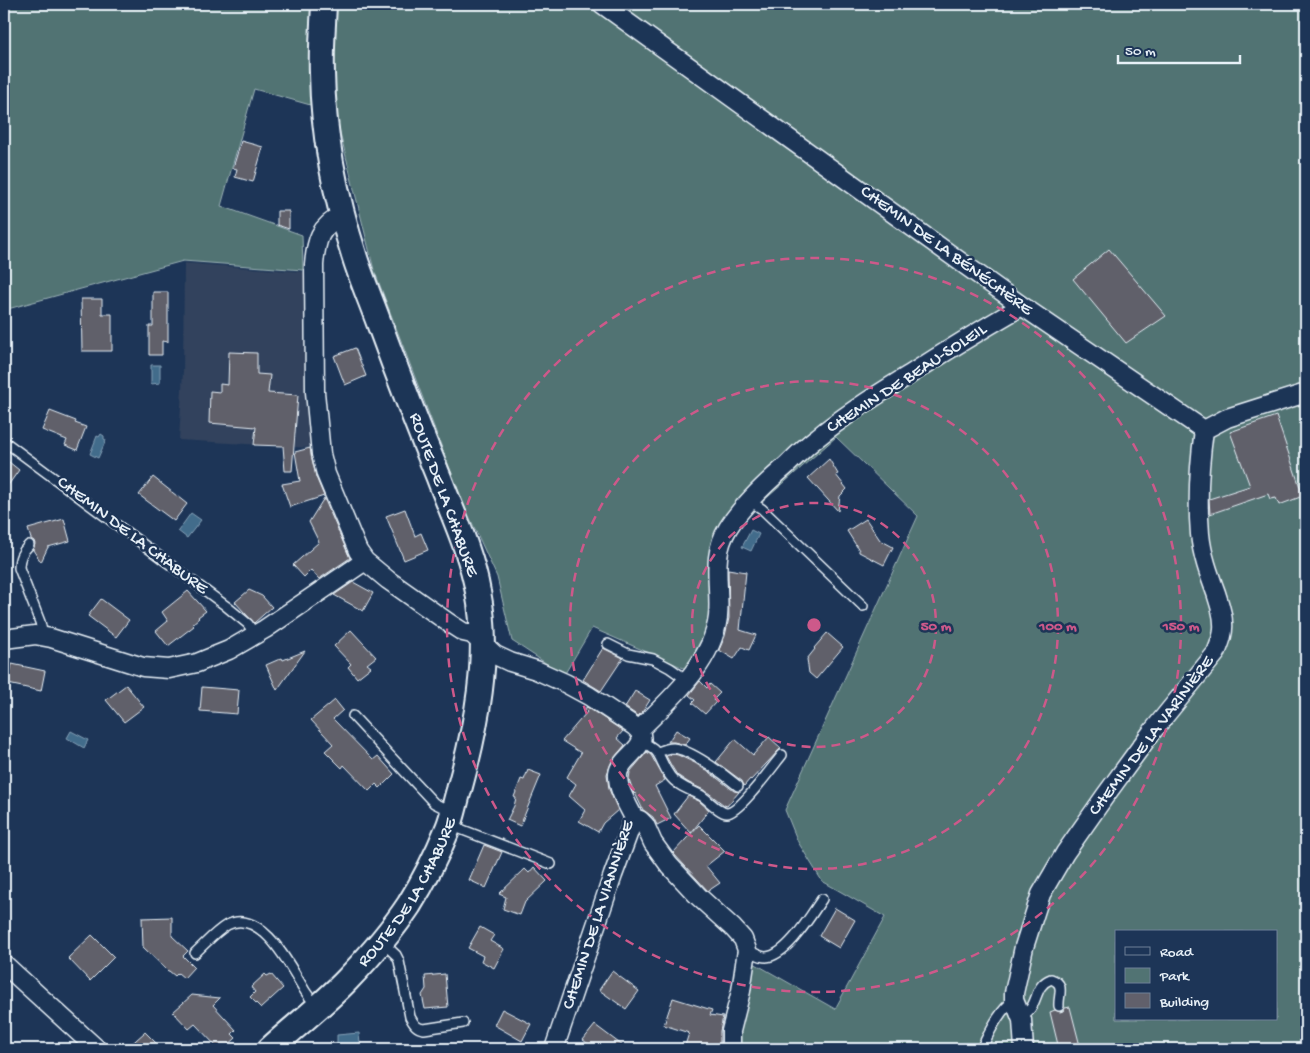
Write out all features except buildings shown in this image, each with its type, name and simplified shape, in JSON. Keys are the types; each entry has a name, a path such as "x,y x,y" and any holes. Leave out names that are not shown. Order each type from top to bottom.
{"main road":[{"name":"ROUTE DE LA CHABURE","path":"270,1049 346,982 382,942 408,906 432,866 451,818 467,761 475,722 483,644 482,613 478,589 466,549 374,310 355,258 343,215 331,163 324,117 322,72 324,4"}],"street":[{"name":"CHEMIN DE LA BÉNÉCHÈRE","path":"602,4 1022,306 1204,430"},
{"path":"343,215 326,225 318,239 314,265 315,392 321,454 329,483 358,551 365,561 388,580 463,632 472,634 494,655 536,670 589,696 640,736"},
{"name":"CHEMIN DE BEAU-SOLEIL","path":"640,736 701,664 718,615 717,561 720,546 728,528 750,501 818,436 888,388 1022,306"},
{"path":"1204,430 1227,418 1306,393"},
{"name":"CHEMIN DE LA VARINIÈRE","path":"1024,1049 1023,1026 1014,993 1024,947 1041,894 1065,853 1105,796 1151,733 1216,653 1222,637 1221,610 1204,557 1200,535 1198,491 1204,430"},
{"path":"4,639 41,636 143,667 168,669 197,663 229,650 309,600 365,561"},
{"name":"CHEMIN DE LA VIANNIÈRE","path":"554,1049 634,818 618,782 618,772 640,736"},
{"path":"634,818 640,820 645,825 653,843 670,865 699,897 743,939 747,950 741,991 731,1031 730,1049"},
{"path":"4,964 97,1049"}],"lane":[{"name":"CHEMIN DE LA CHABURE","path":"4,441 226,606 248,624 255,634"},
{"path":"750,501 762,509 863,606"},
{"path":"29,545 19,561 40,622 41,636"},
{"path":"608,644 628,654 653,659 687,680"},
{"path":"353,716 434,803 451,818 551,864"},
{"path":"640,736 658,752 665,769 675,781 703,797 722,812 728,813 732,812 755,789 782,755"},
{"path":"658,752 672,748 684,751 710,765 738,786"},
{"path":"747,950 765,957 779,952 806,923 822,899"},
{"path":"195,953 220,929 229,924 241,922 251,924 264,932 275,944 306,992 318,1006"},
{"path":"382,942 396,955 399,961 410,1017 418,1028 463,1023"},
{"path":"981,1049 999,1017 1010,1003 1017,1008 1029,1012 1039,990 1046,981 1051,979 1061,987 1060,1006"}],"shaded area":[{"path":"184,263 306,272 310,448 179,440 183,371"},
{"path":"151,365 160,365 160,383 151,384"},
{"path":"101,434 106,440 98,458 90,454 97,436 99,437"},
{"path":"191,513 201,520 187,538 178,531"},
{"path":"751,530 759,534 751,551 742,547"},
{"path":"71,731 88,740 84,748 67,738"},
{"path":"359,1033 360,1044 337,1045 337,1035"}],"green space":[{"path":"4,4 1306,4 1306,1049 738,1049 735,1042 752,962 835,1009 885,917 822,881 798,842 785,810 918,516 836,437 744,518 723,560 709,624 686,669 592,628 564,675 512,641 497,577 463,503 374,270 335,112 254,89 221,206 302,235 303,270 183,261 4,310"}],"waterway":[{"path":"1301,4 1306,6"}]}
